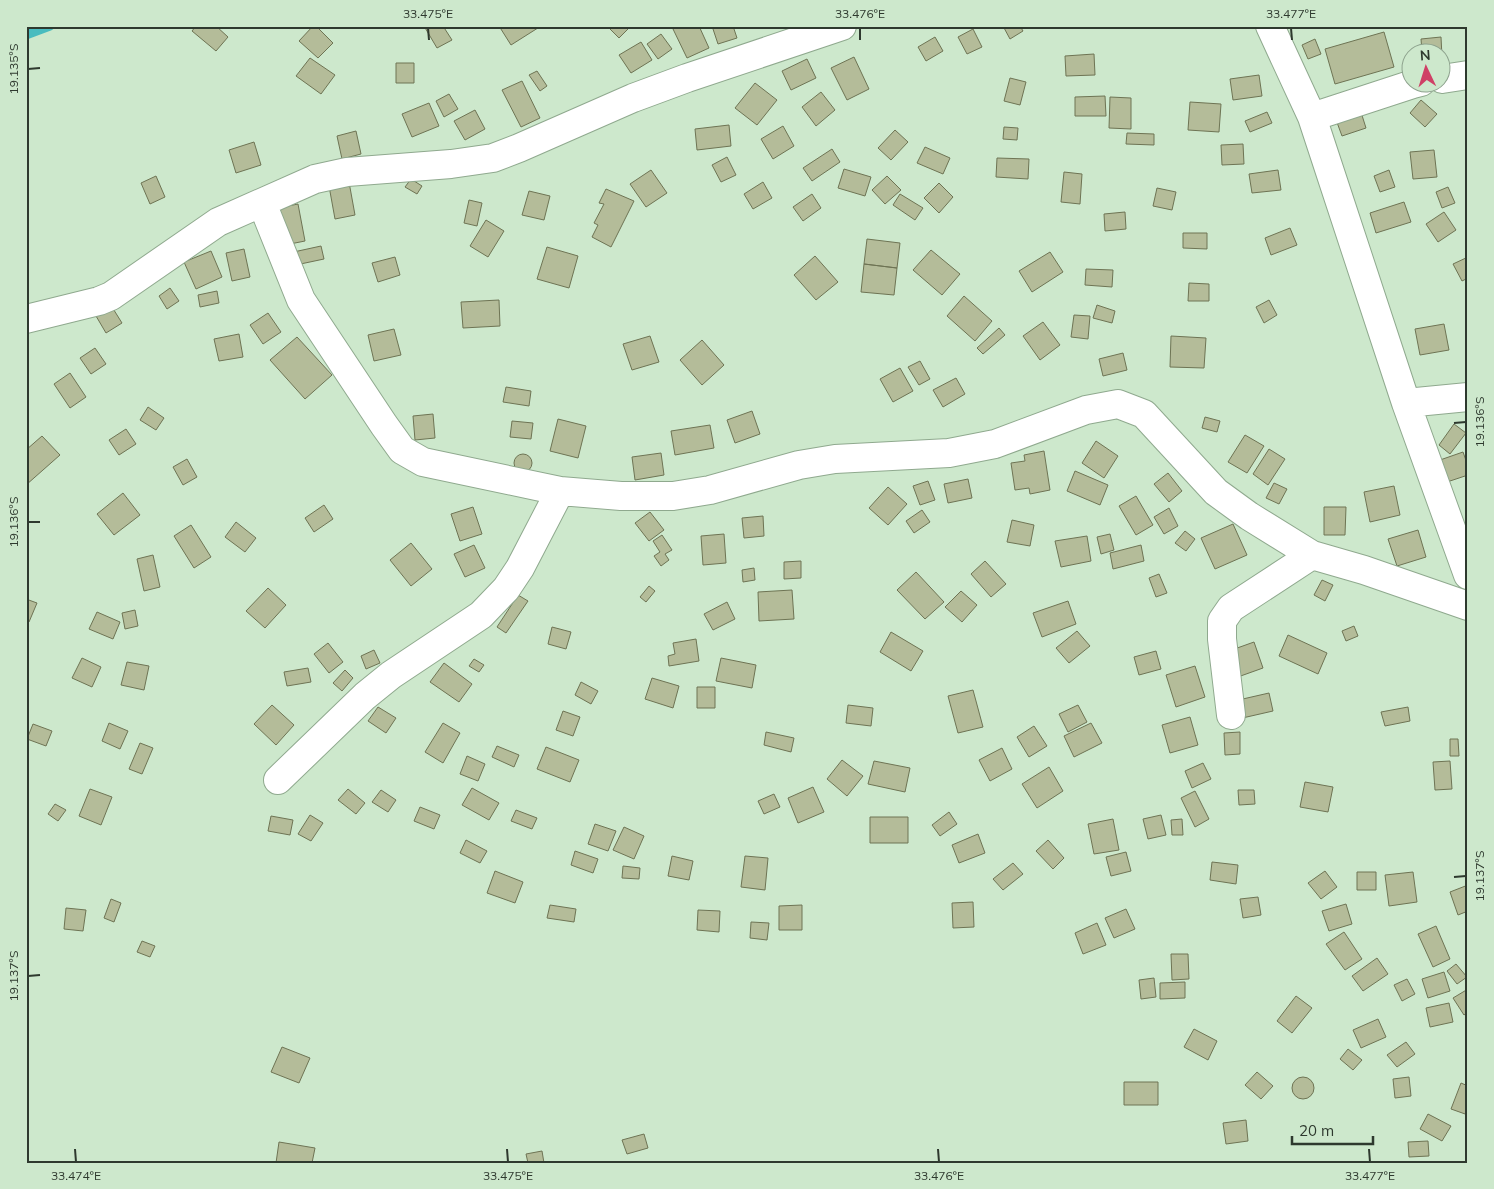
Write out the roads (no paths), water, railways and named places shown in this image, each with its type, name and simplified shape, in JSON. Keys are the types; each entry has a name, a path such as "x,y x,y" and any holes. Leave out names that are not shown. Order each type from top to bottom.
{"street":[{"path":"26,319 99,301 111,296 218,222 315,179 347,172 451,164 493,158 520,148 624,101 842,26"},
{"path":"1270,26 1312,117 1406,403 1468,576"},
{"path":"1452,77 1468,75"},
{"path":"1312,117 1402,88"},
{"path":"262,203 301,300 402,450 423,462 560,491 621,496 673,496 710,490 799,465 834,459 949,453 995,444 1086,410 1118,404 1144,414 1216,492 1249,516 1312,555 1364,570 1468,606"},
{"path":"1406,403 1468,397"},
{"path":"278,780 365,696 391,674 481,615 506,589 520,568 560,491"},
{"path":"1231,715 1222,639 1222,621 1230,608 1312,555"}],"waterway":[{"path":"26,35 50,26"}]}
